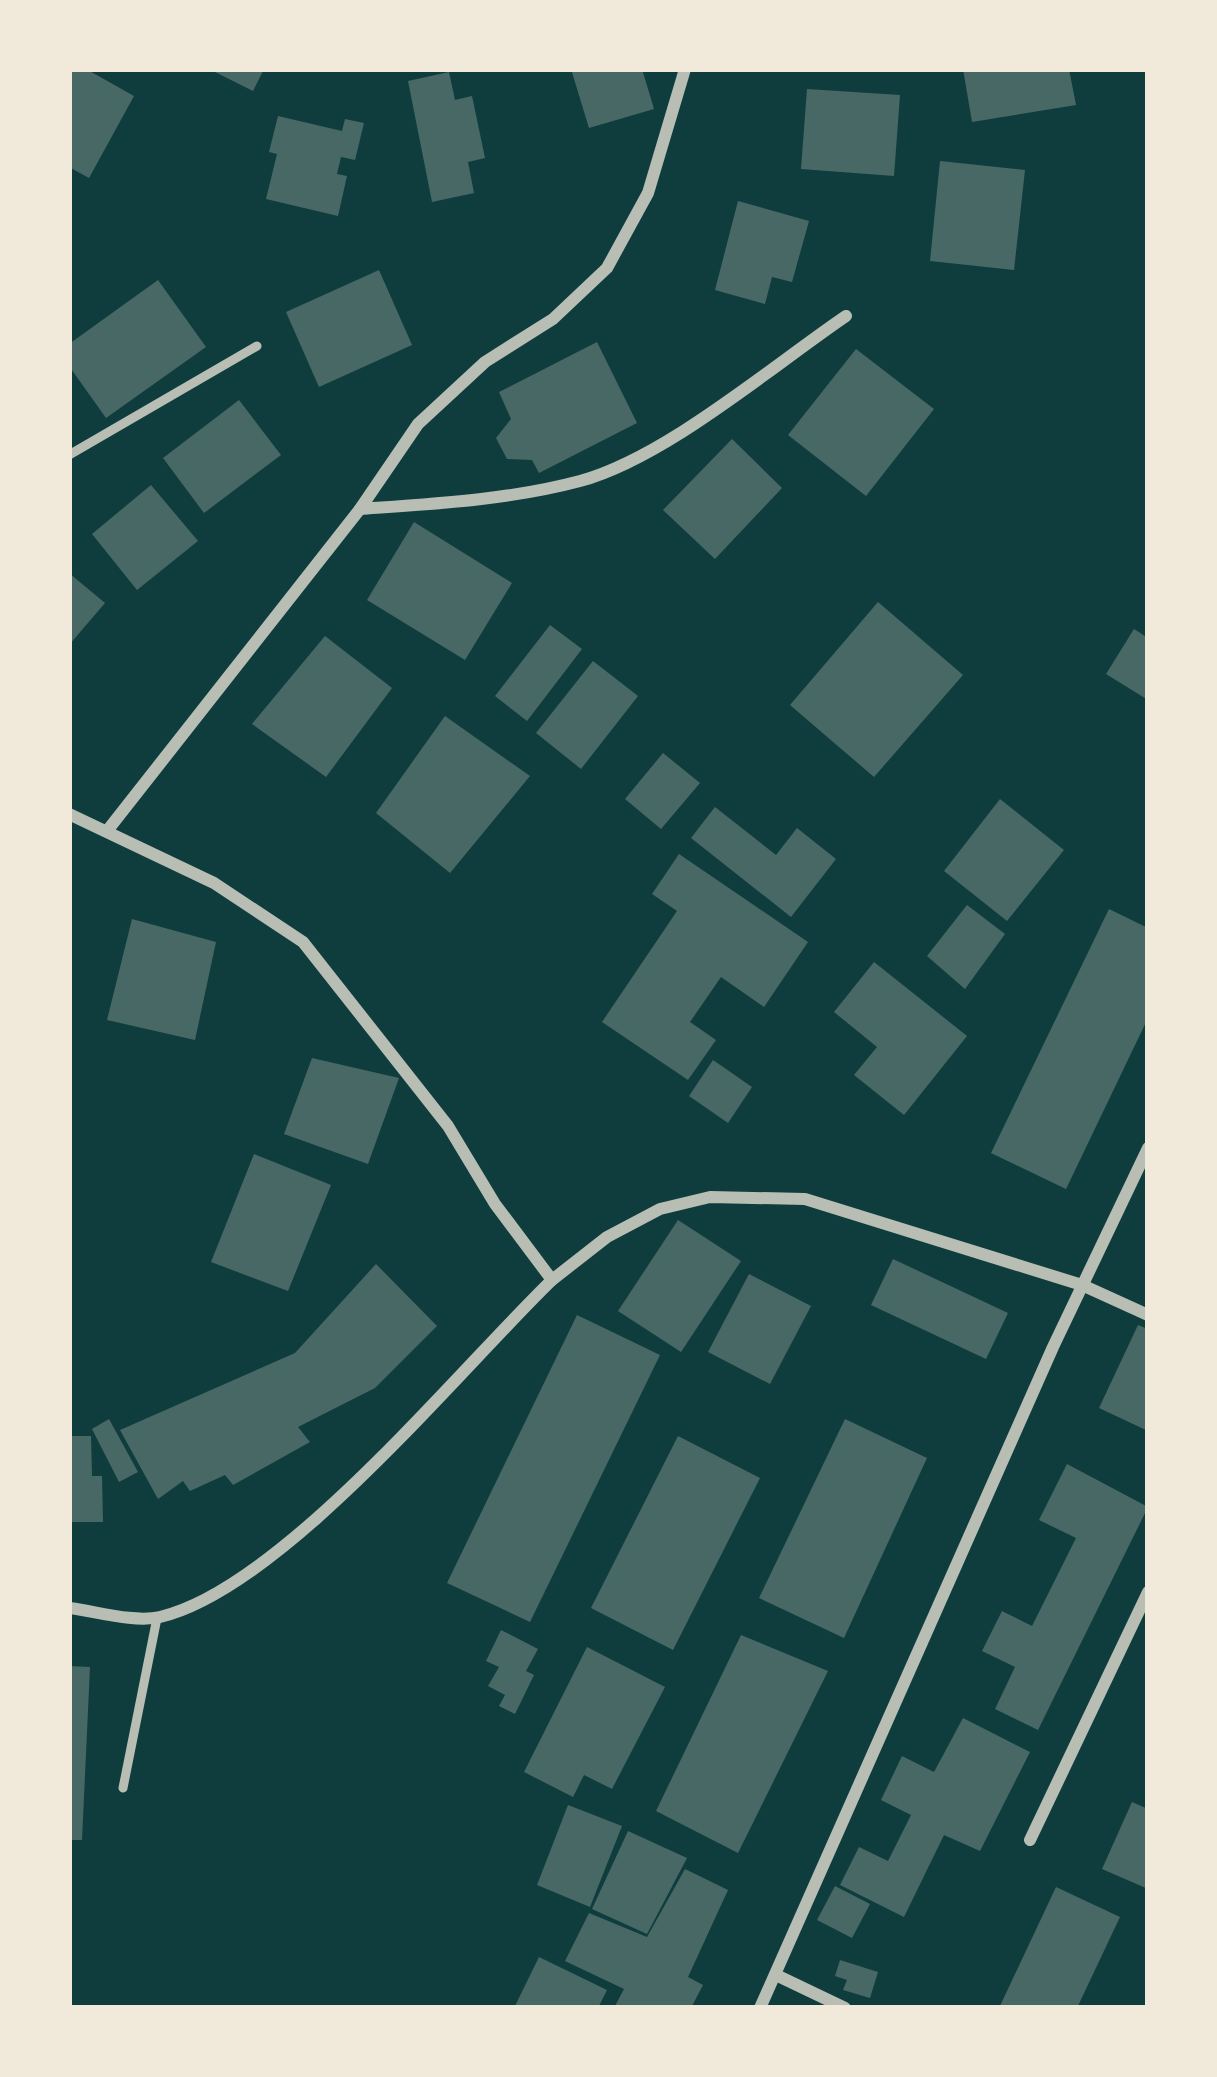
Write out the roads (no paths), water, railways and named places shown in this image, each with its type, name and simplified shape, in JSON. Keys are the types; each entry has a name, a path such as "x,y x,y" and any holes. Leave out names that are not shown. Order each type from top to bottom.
{"street":[{"path":"107,831 360,509 418,424 484,362 553,319 607,268 648,193 685,69"},
{"path":"360,509 452,502 581,481 641,456 846,316"},
{"path":"69,814 214,883 303,942 448,1126 495,1204 553,1280"},
{"path":"760,2008 1082,1285 1148,1148"},
{"path":"69,1608 158,1618 240,1581 318,1516 553,1280 607,1237 660,1209 710,1197 805,1199 1082,1285 1148,1315"},
{"path":"1030,1840 1148,1592"},
{"path":"776,1975 845,2008"}],"lane":[{"path":"69,455 257,346"},
{"path":"123,1788 158,1618"}]}
